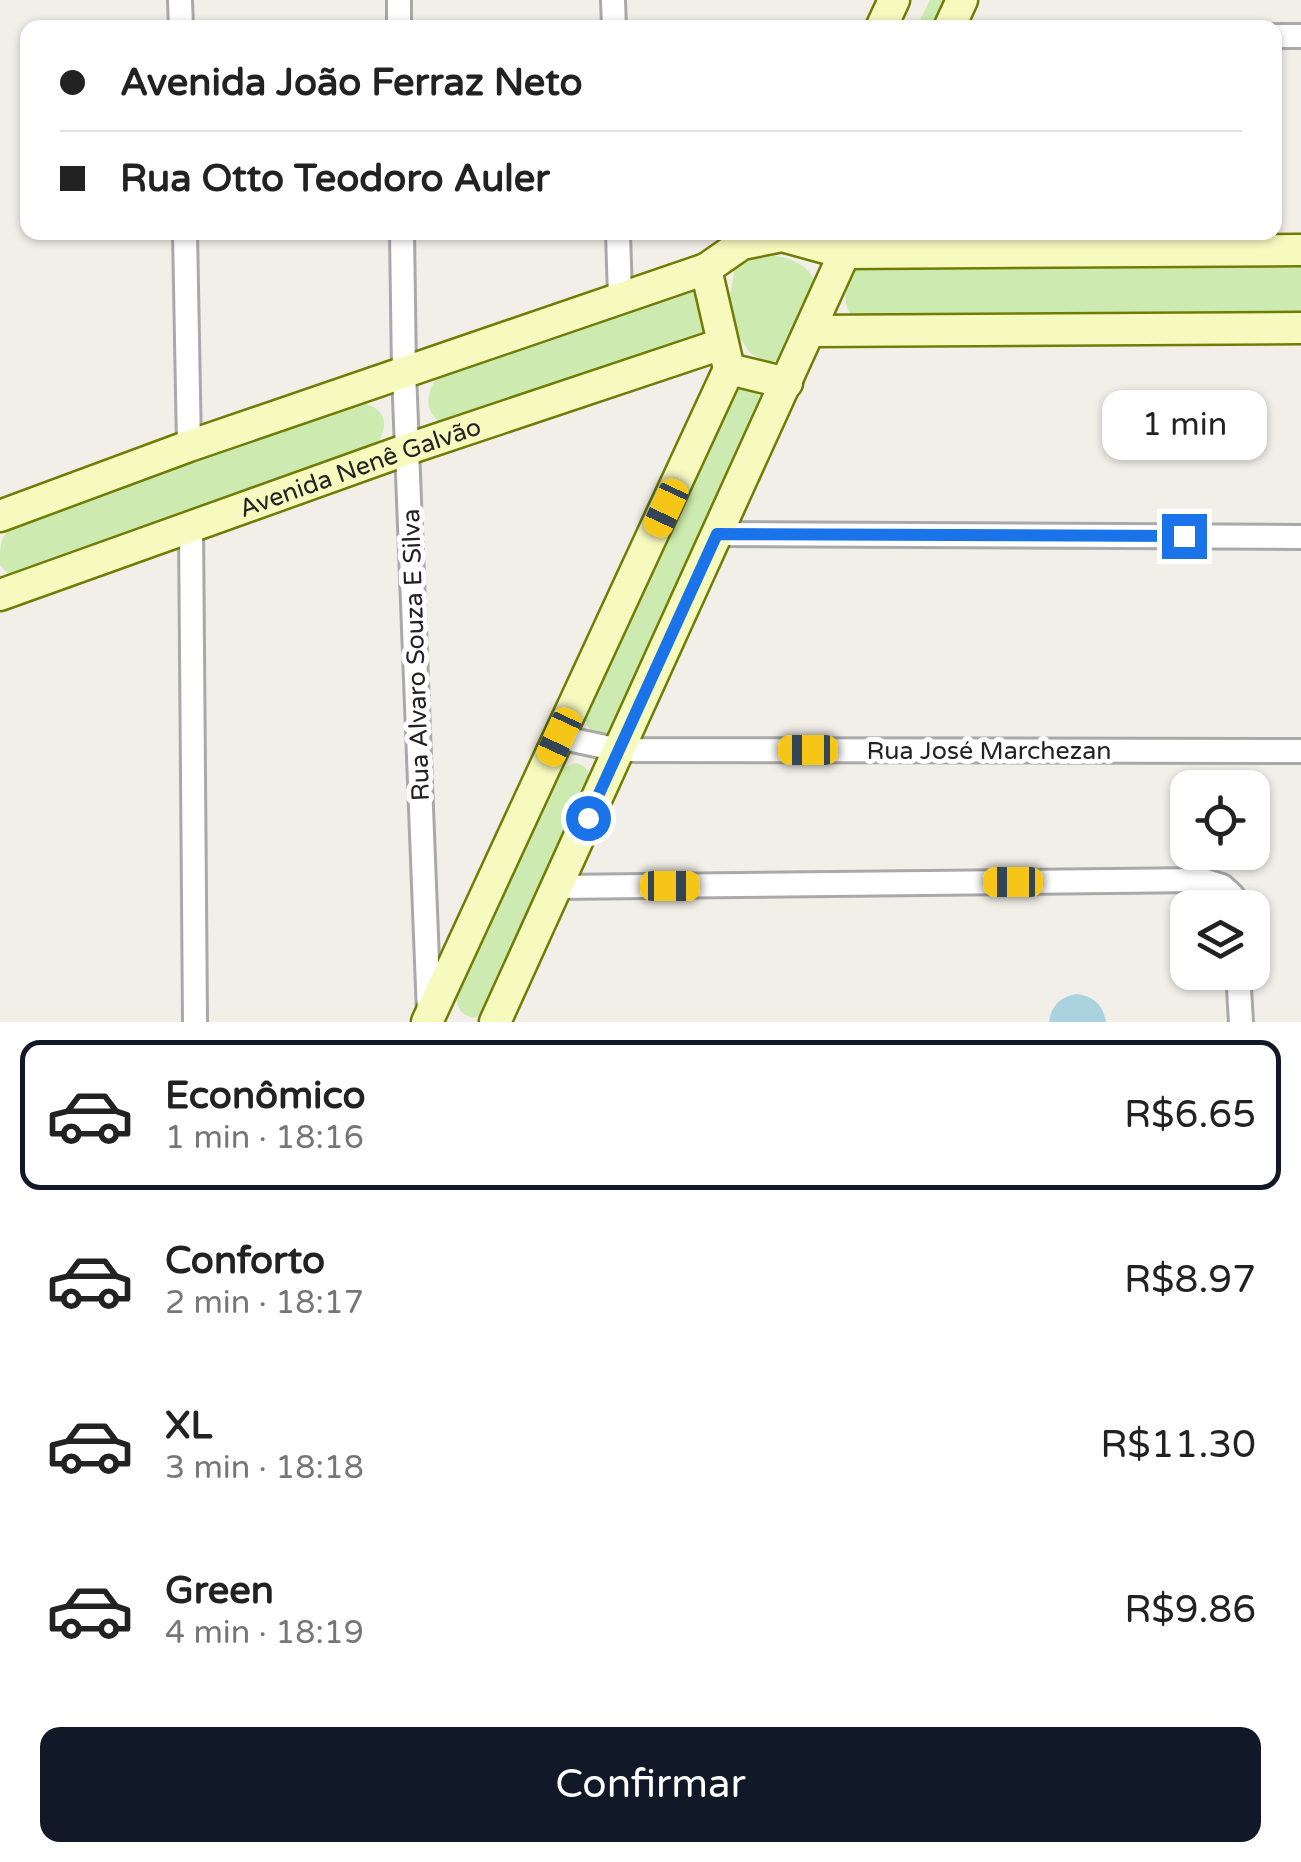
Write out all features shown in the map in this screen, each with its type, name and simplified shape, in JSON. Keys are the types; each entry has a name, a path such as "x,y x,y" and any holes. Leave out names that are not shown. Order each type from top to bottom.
{"main road":[{"path":"0,516 188,446 706,270 742,244 758,240"},
{"path":"495,1022 849,243 1301,250"},
{"path":"432,1020 726,356 706,270"},
{"path":"810,331 1301,328"},
{"path":"726,356 787,383"},
{"name":"Avenida Nenê Galvão","path":"0,595 408,449 726,356"}],"street":[{"path":"184,240 188,446"},
{"name":"Rua Alvaro Souza E Silva","path":"402,240 404,372 432,1020"},
{"path":"618,240 620,298"},
{"path":"191,526 196,1022"},
{"path":"717,534 1301,537"},
{"name":"Rua José Marchezan","path":"559,737 619,750 1301,751"},
{"path":"556,887 1203,880 1226,890"},
{"path":"1239,990 1241,1022"}],"green space":[{"path":"930,0 950,0 940,20 920,20"},
{"path":"758,251 800,264 817,285 780,361 764,361 750,353 737,333 729,303 735,265"},
{"path":"1301,261 1301,321 853,318 845,299 857,266"},
{"path":"697,287 709,337 443,425 429,408 430,390 437,376"},
{"path":"743,386 757,394 763,409 611,733 597,734 588,726 585,716 734,391"},
{"path":"358,402 378,410 384,423 369,456 11,577 0,565 2,541 15,522"},
{"path":"575,763 587,770 590,784 490,1004 473,1018 460,1010 456,996 563,768"}],"water":[{"path":"1076,994 1097,1002 1106,1022 1049,1022 1057,1003"}],"route":[{"path":"588,818 717,534 1184,536"}]}
